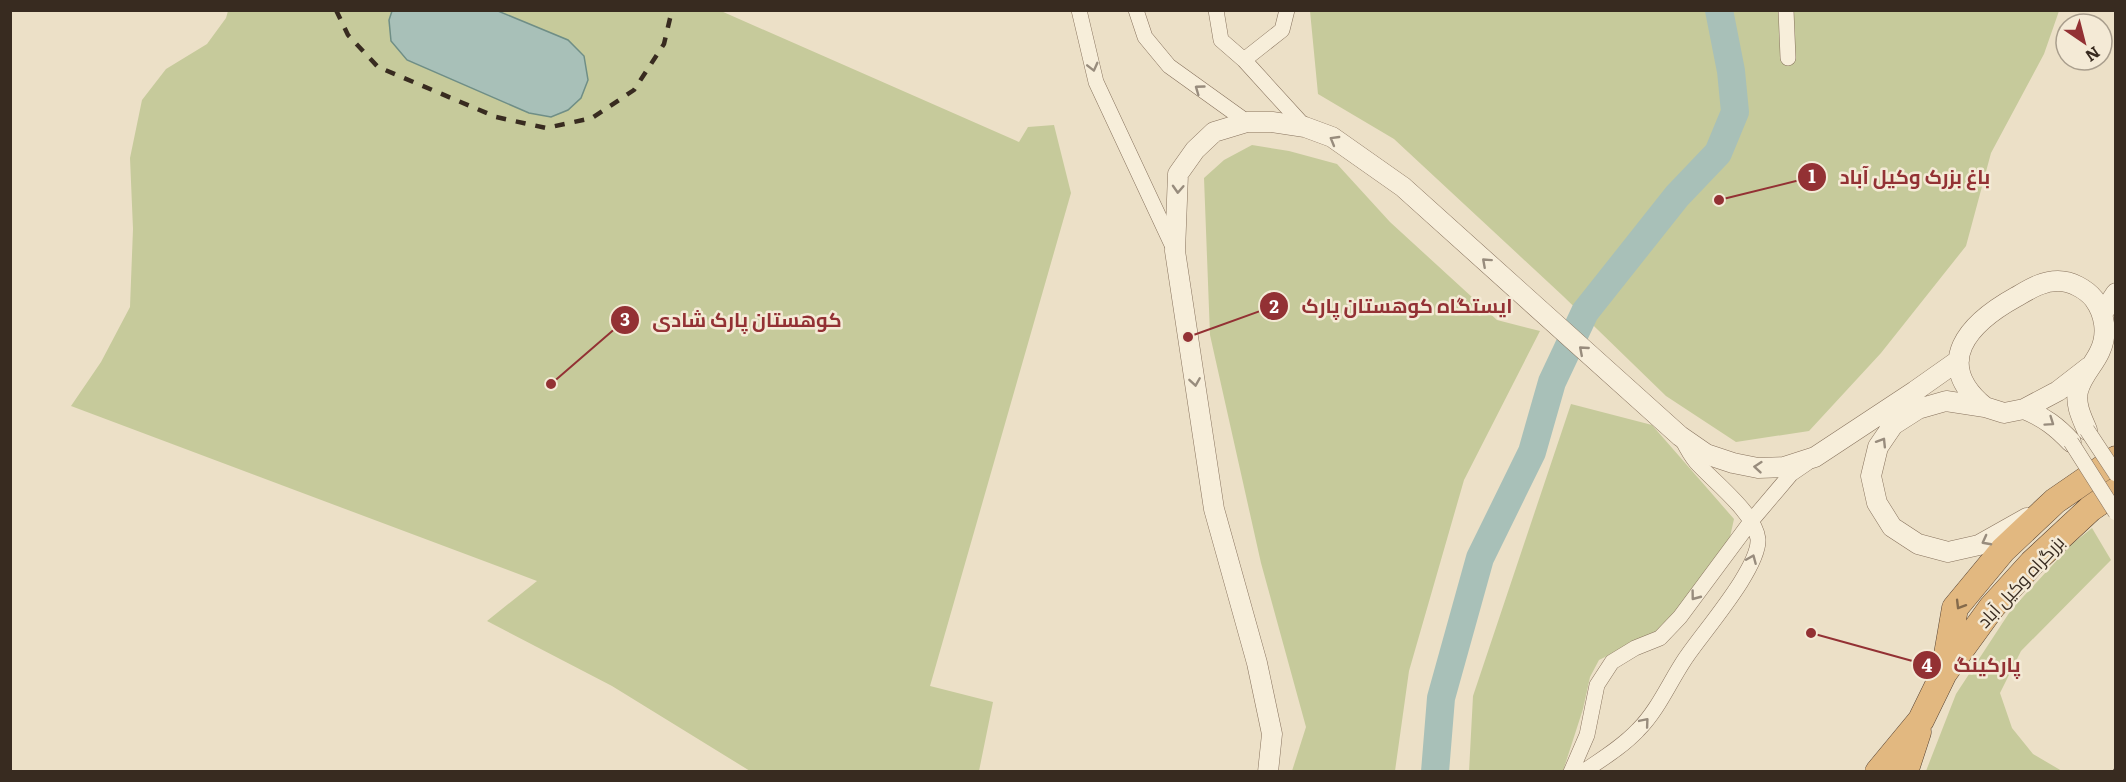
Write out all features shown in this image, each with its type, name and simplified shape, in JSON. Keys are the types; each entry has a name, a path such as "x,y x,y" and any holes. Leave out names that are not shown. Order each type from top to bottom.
{"highway":[{"path":"1944,673 1955,608 2003,550 2055,501 2115,459"},
{"name":"بزرگراه وکیل آباد","path":"1878,771 1921,720 1944,673 1992,607 2032,563 2090,509 2115,491"},
{"path":"1905,771 1921,720"}],"street":[{"path":"1079,10 1096,82 1174,251"},
{"path":"1136,10 1145,37 1169,66 1246,122"},
{"path":"1216,10 1221,40 1244,60 1305,127"},
{"path":"1244,60 1282,30 1287,10"},
{"path":"1786,10 1788,58"},
{"path":"1268,771 1272,734 1257,663 1214,509 1174,251 1178,174 1195,150 1214,132 1246,122 1272,122 1305,127 1332,137 1403,187 1680,436 1707,454 1758,468 1784,467 1815,457"},
{"path":"1985,407 1970,396 1961,379 1959,360 1964,341 1976,326 2007,302 2041,283 2060,281 2078,286 2093,298 2102,314 2105,333 2100,352 2089,367 2078,391 2079,436 2115,513"},
{"path":"2102,314 2115,293"},
{"path":"1571,771 1587,735 1597,686 1612,662 1635,648 1660,638 1680,617 1752,520 1791,474 1959,360"},
{"path":"2055,501 1979,545 1948,552 1918,544 1893,527 1877,503 1871,476 1878,447 1893,425 1918,410 1946,402 1985,407 2004,413 2024,410 2058,391 2089,367"},
{"path":"2024,410 2079,436 2115,474"},
{"path":"1583,771 1617,748 1637,731 1653,712 1685,658 1740,583 1754,557 1758,540 1752,520 1695,460 1680,436"},
{"path":"1587,735 1598,749 1617,748"}],"green space":[{"path":"228,11 721,11 1019,142 1028,127 1054,125 1071,193 930,686 993,702 979,771 750,771 612,686 487,621 537,581 71,406 101,362 130,307 133,229 130,158 142,100 166,69 207,44 226,18"},
{"path":"1310,11 2059,11 2054,12 2054,25 2044,54 1991,153 1966,246 1881,353 1809,431 1736,442 1666,396 1563,296 1394,139 1318,94"},
{"path":"1252,145 1289,151 1337,164 1390,222 1497,320 1540,331 1464,480 1409,671 1395,771 1292,771 1306,727 1261,563 1210,335 1204,178 1224,160"},
{"path":"1571,404 1652,425 1734,519 1730,537 1663,628 1599,660 1590,677 1583,709 1563,771 1469,772 1473,696"},
{"path":"2092,528 2111,560 2021,651 2000,693 2012,728 2033,754 2062,771 1926,771 1956,694 2011,610 2072,544"}],"water":[{"path":"392,11 498,11 568,40 584,56 588,80 581,98 568,110 551,117 529,113 407,60 391,41 389,20"}],"waterway":[{"path":"1435,772 1441,698 1480,558 1532,452 1552,382 1585,312 1677,196 1718,153 1735,112 1731,71 1719,10"}],"tram line":[{"path":"2113,772 2116,766"}],"railway":[{"path":"336,10 348,35 378,67 496,117 546,128 592,118 634,90 664,44 672,10"}],"place":[{"name":"باغ بزرک وکیل آباد","path":"1719,200"},
{"name":"ایستگاه کوهستان پارک","path":"1188,337"},
{"name":"کوهستان پارک شادی","path":"551,384"},
{"name":"پارکینگ","path":"1811,633"}]}
